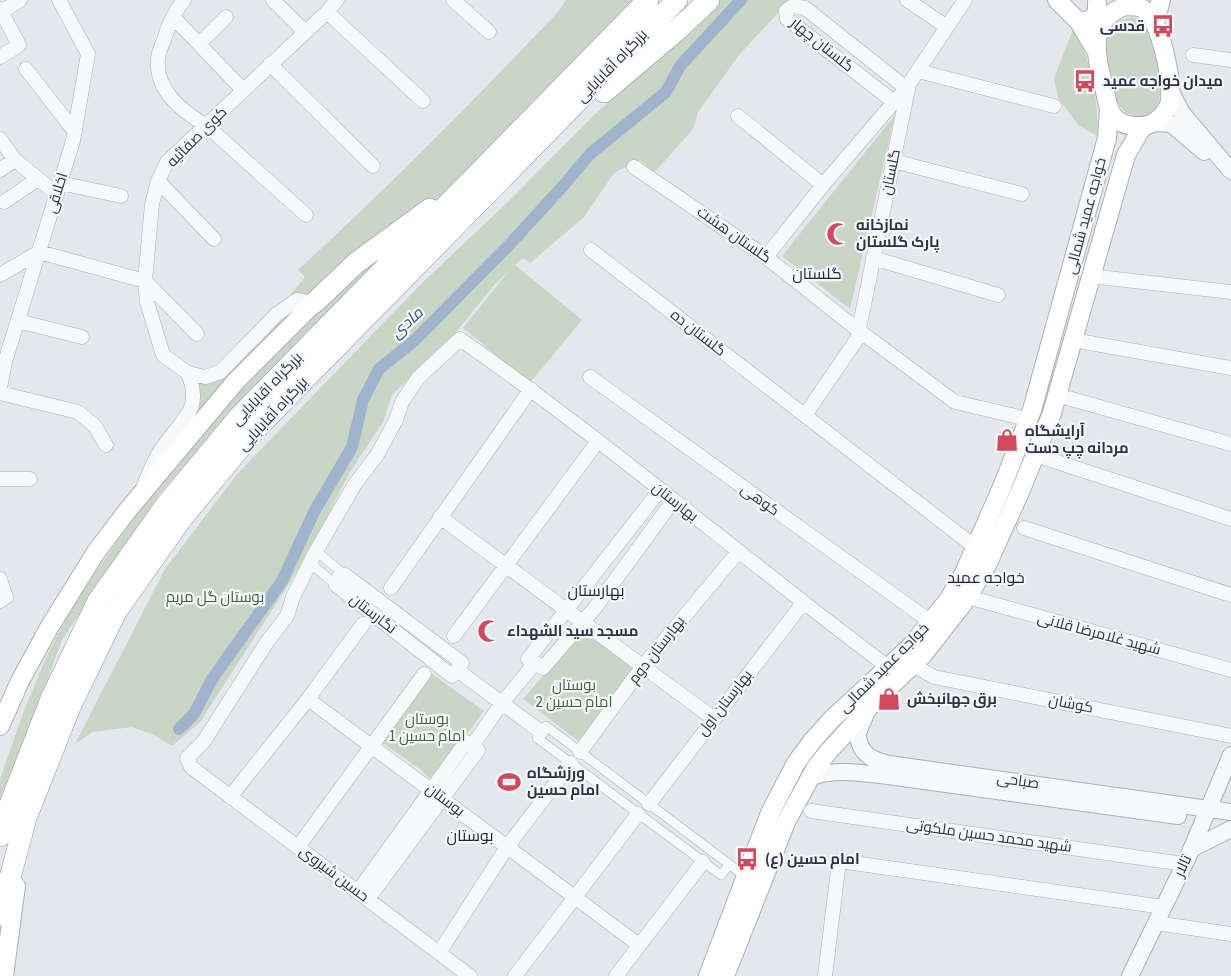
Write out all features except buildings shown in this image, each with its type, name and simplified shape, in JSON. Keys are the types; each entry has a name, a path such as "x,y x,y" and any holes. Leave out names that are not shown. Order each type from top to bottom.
{"highway":[{"name":"بزرگراه آقابابایی","path":"0,915 26,818 70,707 116,612 182,518 255,430 677,0"},
{"path":"511,169 675,32 709,0"},
{"name":"بزرگراه اقابابایی","path":"0,836 6,812 51,699 98,601 166,505 240,416 643,4"},
{"path":"314,303 364,257 472,179"}],"main road":[{"path":"1057,0 1079,22 1095,49 1109,111 1116,120 1129,126 1148,124 1169,106 1170,92 1164,51 1155,22 1148,12 1139,7 1094,1 1097,11 1093,19 1079,22"},
{"path":"1155,22 1161,0"},
{"path":"1095,49 1097,36 1105,20 1123,5"},
{"name":"خواجه عمید شمالی","path":"725,976 767,867 802,810 811,777 828,752 874,702 913,665 968,597 978,556 1032,410 1046,364 1109,128 1109,111"},
{"name":"خواجه عمید شمالی","path":"708,976 770,813 796,763 833,718 911,646 949,599 978,556 1035,455 1057,395 1126,155 1148,124"},
{"path":"1104,146 1116,142 1121,145 1126,155"},
{"path":"0,726 20,681 73,587 96,552 141,494 236,381 314,303"},
{"path":"4,976 26,818"}],"street":[{"path":"0,57 19,45 1,10 20,0"},
{"name":"اخلاقی","path":"1,378 75,132 88,54 59,0"},
{"path":"184,0 173,17 158,59 160,77 166,93 190,116 207,126 306,215"},
{"path":"273,0 305,32"},
{"name":"کوی صفائیه","path":"188,373 164,355 147,302 145,281 152,204 158,181 167,162 337,0"},
{"path":"453,0 489,32"},
{"path":"907,0 947,27"},
{"name":"گلستان","path":"805,416 857,339 907,86 965,0"},
{"name":"گلستان چهار","path":"894,102 787,19 786,11 793,6 805,8 907,86"},
{"path":"327,12 423,101"},
{"path":"173,17 243,90"},
{"path":"199,44 226,17"},
{"path":"1193,55 1231,60"},
{"path":"270,64 373,166"},
{"path":"26,69 75,132"},
{"path":"918,71 1054,106"},
{"path":"766,257 823,185 907,86"},
{"path":"1170,92 1182,113 1231,173"},
{"path":"738,116 823,185"},
{"path":"1148,124 1171,124 1231,173"},
{"path":"0,138 15,160 38,179 58,189 121,196"},
{"path":"0,170 15,160"},
{"path":"893,161 1022,194"},
{"name":"گلستان هشت","path":"634,167 766,257 858,330 956,402 1019,417"},
{"path":"4,202 38,179"},
{"path":"158,181 214,239"},
{"name":"گلستان ده","path":"591,250 805,416 978,556"},
{"path":"0,275 39,252 145,281 197,334"},
{"path":"873,258 998,295"},
{"path":"1090,276 1231,292"},
{"path":"188,373 205,377 220,372 277,314 297,300 314,303"},
{"path":"18,321 82,338"},
{"name":"بهارستان","path":"313,557 355,484 376,455 396,420 402,402 418,378 460,339 531,389 888,667"},
{"path":"1072,340 1231,368"},
{"path":"141,494 149,472 163,447 182,424 194,404 193,387 188,373"},
{"name":"کوهی","path":"590,377 931,622"},
{"path":"391,588 531,389"},
{"path":"0,393 78,412 95,426 106,445"},
{"path":"1057,395 1231,444"},
{"path":"454,636 598,441"},
{"path":"1035,455 1231,519"},
{"path":"0,479 30,479"},
{"path":"660,490 528,659 543,668 583,622 673,501"},
{"path":"440,517 713,718"},
{"path":"1024,528 1231,595"},
{"name":"بهارستان دوم","path":"439,953 507,847 643,666 738,552"},
{"path":"313,557 340,580"},
{"path":"313,557 340,580"},
{"name":"حسین شیروی","path":"313,557 292,597 287,616 267,642 204,741 187,758 191,767 470,976"},
{"path":"0,579 3,599"},
{"name":"نگارستان","path":"340,580 462,663 457,669 502,703 543,729 576,758 643,809 746,877"},
{"name":"شهید غلامرضا قلانی","path":"968,597 1231,670"},
{"name":"بهارستان اول","path":"515,976 803,603"},
{"path":"230,796 308,699 363,624"},
{"path":"363,895 437,795 478,750 472,746 502,703 535,663"},
{"name":"کوشان","path":"913,665 934,677 1231,736"},
{"path":"298,847 424,674"},
{"name":"بوستان","path":"308,699 639,945"},
{"name":"صباحی","path":"874,702 856,735 860,748 872,760 927,775"},
{"path":"543,729 537,738 576,758 643,809 703,862 721,875 729,865"},
{"name":"تالار","path":"1130,976 1229,767"},
{"name":"صباحی","path":"811,777 825,772 842,771 927,775 1206,814 1231,823"},
{"name":"شهید محمد حسین ملکوتی","path":"802,810 1188,856"},
{"name":"صباحی","path":"1206,814 1231,812"},
{"path":"1188,856 1231,829"},
{"path":"825,976 839,861 1163,907"},
{"path":"616,976 703,862"},
{"path":"1156,923 1231,934"}],"green space":[{"path":"566,0 640,0 459,184 409,219 312,298 291,294 305,277 298,270 463,110 558,12"},
{"name":"بوستان گل مریم","path":"719,0 790,0 739,55 698,112 693,129 654,173 640,160 614,173 584,217 530,263 523,258 515,265 582,320 530,383 463,328 509,271 495,284 453,336 392,395 383,422 350,472 308,554 200,722 172,746 154,735 132,727 93,732 75,744 165,569 238,473 423,282 511,199 594,115 671,47"},
{"path":"1132,17 1147,24 1151,31 1159,67 1160,94 1157,105 1151,113 1141,117 1131,115 1120,106 1112,87 1108,65 1107,43 1112,27 1119,21"},
{"path":"1074,27 1085,53 1092,80 1097,108 1098,136 1079,126 1058,98 1054,78"},
{"path":"895,115 850,309 782,256"},
{"path":"414,229 234,412 161,492 62,640 0,815 0,779 25,708 48,653 75,602 134,517 236,396 309,319 367,266"},
{"path":"301,306 178,435 199,407 196,380 213,381 229,376 278,323"},
{"name":"بوستان امام حسین 2","path":"584,628 633,669 581,743 523,699"},
{"name":"بوستان امام حسین 1","path":"425,669 484,711 432,781 421,770 376,738"}],"waterway":[{"name":"مادی","path":"179,729 194,714 212,679 282,581 315,510 352,447 363,400 379,369 415,340 510,244 590,154 666,92 680,66 741,0"}],"place":[{"name":"قدسی","path":"1163,26"},
{"name":"میدان خواجه عمید","path":"1085,81"},
{"name":"نمازخانه پارک گلستان","path":"838,234"},
{"name":"آرایشگاه مردانه چپ دست","path":"1007,440"},
{"name":"مسجد سید الشهداء","path":"489,631"},
{"name":"برق جهانبخش","path":"889,699"},
{"name":"ورزشگاه امام حسین","path":"509,782"},
{"name":"امام حسین (ع)","path":"747,859"}],"district":[{"name":"گلستان","path":"817,274"},
{"name":"خواجه عمید","path":"986,578"},
{"name":"بهارستان","path":"596,591"},
{"name":"بوستان","path":"470,836"}]}
